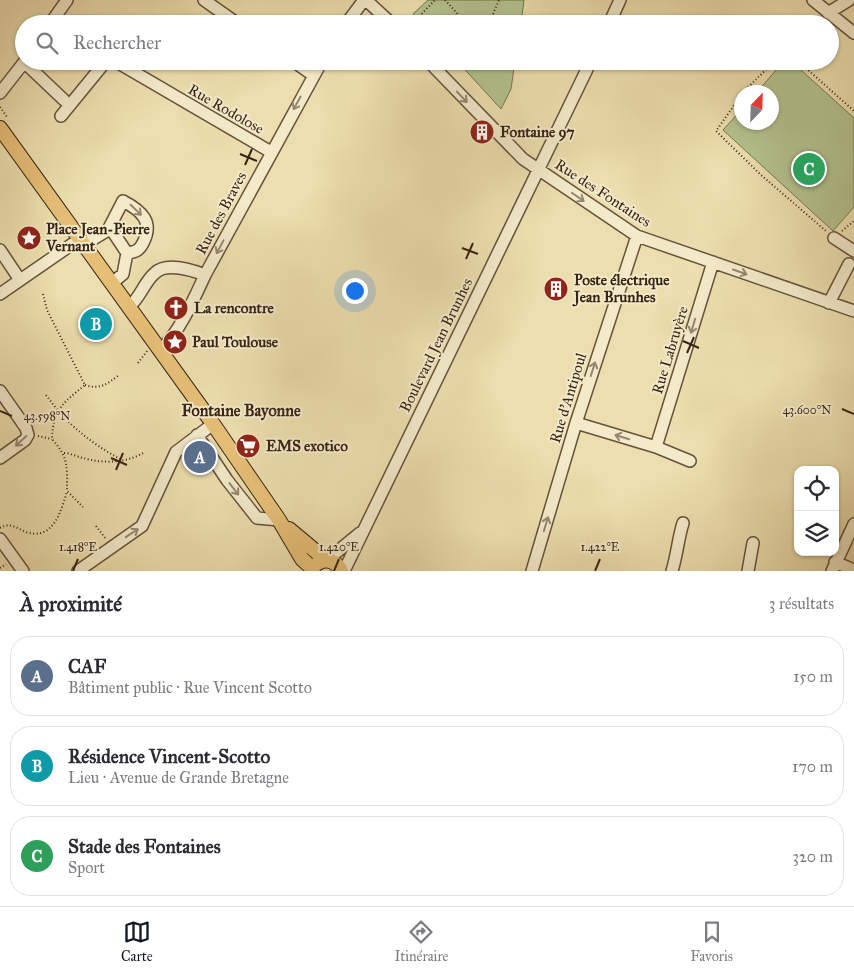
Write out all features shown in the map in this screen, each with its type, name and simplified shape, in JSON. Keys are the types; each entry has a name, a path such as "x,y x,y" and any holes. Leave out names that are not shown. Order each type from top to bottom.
{"main road":[{"path":"3,123 129,307 155,350 213,424 279,520 302,559 312,570 319,562 327,560"},
{"path":"279,520 327,560 337,565 342,571"}],"street":[{"path":"56,15 67,0"},
{"path":"204,0 225,15"},
{"path":"353,15 365,0 382,15"},
{"path":"613,15 620,0"},
{"path":"813,0 830,15"},
{"path":"828,13 849,0"},
{"path":"839,22 854,34"},
{"path":"0,93 18,70"},
{"path":"32,70 64,100"},
{"path":"61,116 99,70"},
{"name":"Rue Rodolose","path":"131,70 271,152"},
{"path":"306,70 313,75"},
{"name":"Rue des Braves","path":"155,350 170,342 316,70"},
{"name":"Rue des Fontaines","path":"437,70 523,159 637,236 854,311"},
{"name":"Boulevard Jean Brunhes","path":"342,571 349,563 360,533 587,70"},
{"path":"0,294 83,241 108,230 123,201 136,208 149,226 149,232 141,248 135,252 127,253"},
{"path":"108,230 113,232 127,253 123,274 112,283"},
{"name":"Rue d'Antipoul","path":"532,571 576,423 637,236"},
{"path":"829,303 853,257 834,238"},
{"path":"0,250 20,280"},
{"name":"Rue Labruyère","path":"656,447 713,262"},
{"name":"Rue des Braves","path":"129,307 136,301 156,272 162,268 194,271 205,275"},
{"path":"0,391 26,428 28,435 0,458"},
{"path":"576,423 656,447 690,461"},
{"path":"78,571 142,526 176,452 213,424"},
{"path":"197,435 227,480 257,518 279,520"},
{"path":"672,571 683,523"},
{"path":"854,524 840,550 834,567 854,570"},
{"name":"Boulevard Jean Brunhes","path":"327,560 360,533"},
{"path":"0,539 23,571"},
{"path":"748,571 753,543"}],"path":[{"path":"422,15 435,0"},
{"path":"445,0 459,15"},
{"path":"492,15 499,0"},
{"path":"750,85 766,70"},
{"path":"808,70 854,111"},
{"path":"734,105 716,131 761,175 834,238 854,221"},
{"path":"0,107 3,123"},
{"path":"43,294 51,319 85,386 95,389 105,385 119,375"},
{"path":"138,363 155,350"},
{"path":"52,439 53,423 57,410 85,386"},
{"path":"46,395 72,428 100,448 122,460"},
{"path":"0,528 8,525 37,534 48,530 61,512 67,491 67,462 64,453 52,439 28,435"},
{"path":"64,453 100,462 133,459 146,452"},
{"path":"67,491 83,507"},
{"path":"96,526 111,547"}],"green space":[{"path":"428,0 524,0 522,15 413,14"},
{"path":"465,70 514,70 511,89 501,109"},
{"path":"776,70 801,70 854,118 854,207 833,231 723,130 734,118 734,130 779,130 779,85 763,85"}],"place":[{"name":"Fontaine 97","path":"482,132"},
{"name":"Stade des Fontaines","path":"809,169"},
{"name":"Place Jean-Pierre Vernant","path":"29,238"},
{"name":"Poste électrique Jean Brunhes","path":"556,289"},
{"name":"La rencontre","path":"176,308"},
{"name":"Résidence Vincent-Scotto","path":"96,324"},
{"name":"Paul Toulouse","path":"175,342"},
{"name":"EMS exotico","path":"248,446"},
{"name":"CAF","path":"200,457"}],"district":[{"name":"Fontaine Bayonne","path":"241,410"}]}
